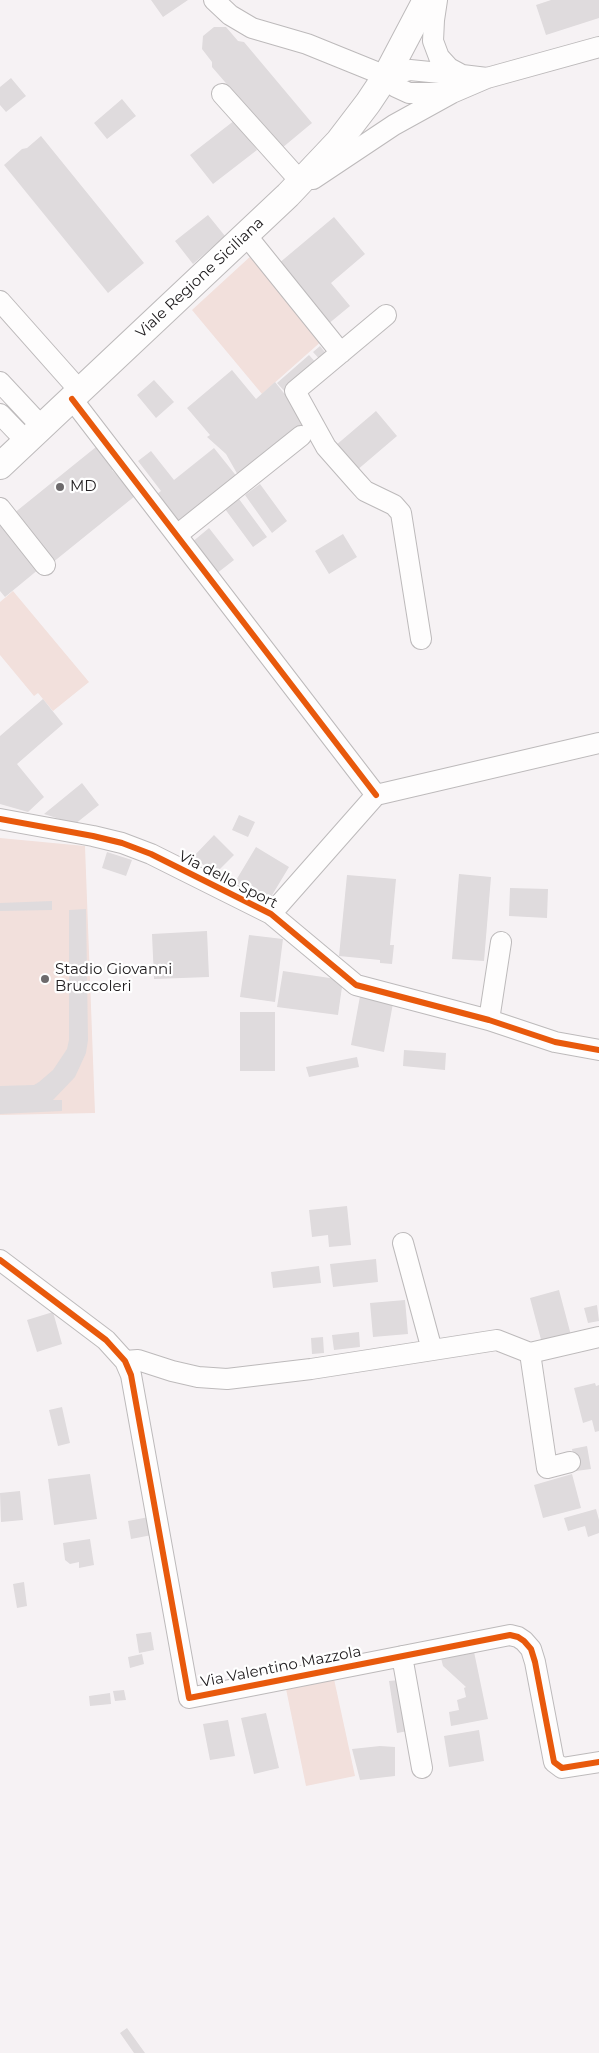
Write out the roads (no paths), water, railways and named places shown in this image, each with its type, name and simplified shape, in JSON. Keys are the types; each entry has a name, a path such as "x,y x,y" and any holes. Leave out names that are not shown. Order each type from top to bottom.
{"main road":[{"name":"Viale Regione Siciliana","path":"0,466 246,235 295,188 339,141 386,76 426,0"}],"street":[{"path":"214,0 230,15 252,28 307,44 386,76 396,87 409,92 452,94"},
{"path":"437,0 433,41 439,57 448,68 462,75"},
{"path":"222,94 295,188 394,125 452,94 487,78 599,47"},
{"path":"386,76 410,70 487,78"},
{"path":"246,235 341,353"},
{"path":"0,301 76,395 176,535 376,796"},
{"path":"386,315 295,391 326,447 356,482 365,491 394,505 401,513 421,639"},
{"path":"0,382 34,434"},
{"path":"0,414 34,434"},
{"path":"176,535 301,436"},
{"path":"0,508 45,565"},
{"path":"271,914 376,796 599,743"},
{"name":"Via dello Sport","path":"0,819 94,836 122,843 151,854 271,914 356,985 489,1020 555,1042 599,1050"},
{"path":"489,1020 501,942"},
{"path":"402,1243 432,1350"},
{"name":"Via Valentino Mazzola","path":"0,1260 106,1340 126,1361 131,1375 189,1698 510,1635 518,1637 531,1649 554,1762 562,1768 599,1762"},
{"path":"126,1361 138,1360 172,1372 198,1377 228,1379 497,1340 530,1353 599,1337"},
{"path":"530,1353 547,1468 570,1462"},
{"path":"402,1656 422,1768"}],"place":[{"name":"MD","path":"60,487"},
{"name":"Stadio Giovanni Bruccoleri","path":"45,979"}]}
